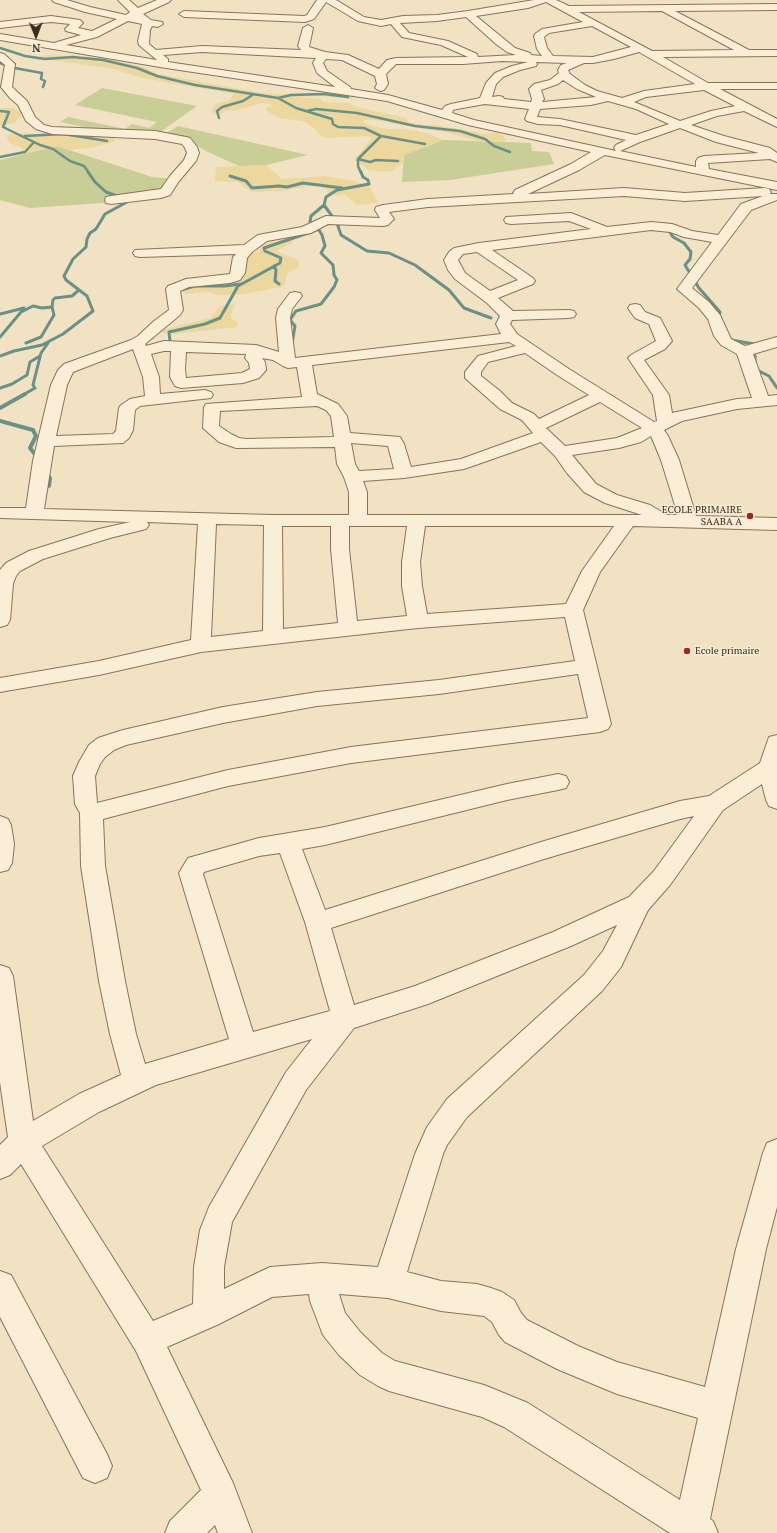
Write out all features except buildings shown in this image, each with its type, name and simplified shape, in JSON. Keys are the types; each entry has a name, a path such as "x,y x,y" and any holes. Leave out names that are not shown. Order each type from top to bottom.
{"street":[{"path":"57,0 88,10 132,16 147,24 161,23"},
{"path":"51,46 93,35 148,7 166,0"},
{"path":"198,4 181,16 255,22 309,18 322,0"},
{"path":"329,0 341,6 348,13 361,19 381,22 394,21 402,18 437,18 468,14 540,2 544,0"},
{"path":"549,0 640,48 706,86 777,124"},
{"path":"752,0 765,13 774,12"},
{"path":"129,1 132,16"},
{"path":"568,9 663,9 708,4 761,8"},
{"path":"506,8 526,17"},
{"path":"663,9 748,53"},
{"path":"468,14 511,50 544,59 564,72 576,85 593,93 625,101 720,139 766,151 776,156"},
{"path":"0,25 46,19 58,20 76,22 78,23 70,29 93,35"},
{"path":"394,21 400,30 406,35 444,43 472,56 473,59"},
{"path":"537,26 542,31 546,31 593,23"},
{"path":"147,24 143,41 144,45 162,59 166,65"},
{"path":"0,25 5,31 24,41"},
{"path":"308,28 302,46 320,59 322,73 348,92"},
{"path":"544,59 543,51 538,39 539,36 546,31"},
{"path":"0,38 373,96 388,98 425,98"},
{"path":"220,50 221,38"},
{"path":"153,53 253,47 320,59 350,59 380,74 383,84 373,96"},
{"path":"380,74 391,62 396,61 544,59 580,61 614,56 640,48"},
{"path":"651,54 777,53"},
{"path":"0,56 10,64 6,87 23,104 30,119 40,127 52,130 162,136 186,141 191,147 193,153 190,161 174,179 166,192 161,194 111,200"},
{"path":"303,65 320,59"},
{"path":"486,101 492,83 499,75 544,59"},
{"path":"445,115 449,108 455,106 486,101 528,91 538,86 554,82 564,72 565,67 580,61"},
{"path":"278,81 288,72"},
{"path":"625,101 644,94 706,86 777,86"},
{"path":"528,91 538,99 537,106 530,117 531,119 536,121 560,122 634,138"},
{"path":"388,98 472,122 634,158 777,186"},
{"path":"440,98 537,106 591,102 612,98"},
{"path":"509,198 575,167 585,160 608,152 634,138 715,114 748,108 777,110"},
{"path":"608,119 634,138"},
{"path":"703,172 702,161 704,160 776,156"},
{"path":"634,158 638,176 652,205"},
{"path":"139,347 173,315 176,310 173,289 186,283 230,279 235,277 238,273 240,257 247,249 263,238 306,230 326,220 348,222 386,221 386,215 381,210 442,202 624,192 697,197 777,192"},
{"path":"745,352 726,342 711,314 704,305 684,289 746,207 777,195"},
{"path":"491,200 511,220 526,241"},
{"path":"662,215 672,228"},
{"path":"511,220 571,217 597,226 605,231"},
{"path":"568,314 508,316 488,297 460,276 455,270 451,260 459,251 480,247 651,226 672,228 689,234 721,240"},
{"path":"480,247 528,281 488,297"},
{"path":"140,253 247,249"},
{"path":"295,296 285,309 283,318 296,362 309,396 332,407 339,416 346,464 353,477 358,492 340,549 348,628"},
{"path":"635,308 640,315 655,321 664,341 656,349 636,358 661,395 659,425 660,436 670,460 688,520"},
{"path":"508,316 503,324 512,337 601,396 659,425"},
{"path":"34,514 59,385 69,367 139,347 164,346 254,350 296,362 512,337"},
{"path":"745,352 777,342"},
{"path":"139,347 151,377 153,400"},
{"path":"179,347 177,369 181,383 212,394 243,378 253,375 258,370 257,362 253,358 254,350"},
{"path":"528,348 483,359 473,372 473,378 494,394 506,406 528,417 561,452 573,469 590,488 611,499 644,509 664,520"},
{"path":"561,452 628,440 659,425 691,413 737,404 769,401 745,357 745,352"},
{"path":"47,441 117,439 125,430 127,408 136,402 212,394 322,401"},
{"path":"212,394 211,428 225,438 236,443 283,444 342,440 394,441 404,473"},
{"path":"353,477 404,473 464,464 540,430 568,412 601,396"},
{"path":"0,513 273,520 417,522 688,520 777,524"},
{"path":"0,563 36,555 130,526 181,517"},
{"path":"201,645 206,518"},
{"path":"273,520 273,637"},
{"path":"90,813 228,778 351,755 600,724 573,610 591,571 627,521"},
{"path":"417,522 411,562 412,586 418,621"},
{"path":"0,620 4,579 13,567 36,555"},
{"path":"0,684 99,668 201,645 418,621 573,610"},
{"path":"136,1080 123,1034 112,981 93,866 90,813 86,804 84,776 97,751 106,744 123,738 223,715 317,699 439,687 586,666"},
{"path":"777,743 770,768 777,800"},
{"path":"388,1283 429,1154 437,1136 457,1108 571,1004 612,960 638,904 672,865 715,804 770,768"},
{"path":"244,1046 191,873 192,868 196,865 259,847 325,836 507,792 558,782"},
{"path":"317,922 541,851 680,810 715,804"},
{"path":"0,825 2,844 0,863"},
{"path":"288,842 317,922 345,1019"},
{"path":"0,1165 23,1142 89,1103 136,1080 151,1074 244,1046 345,1019 426,993 562,938 638,904"},
{"path":"0,976 17,1109 23,1142 147,1340 221,1495 235,1533"},
{"path":"208,1313 209,1267 215,1230 219,1217 296,1080 345,1019"},
{"path":"322,1278 325,1301 334,1324 350,1344 371,1364 389,1375 484,1401 511,1413 694,1531 717,1407 751,1249 777,1152"},
{"path":"147,1340 208,1313 270,1282 322,1278 388,1283 441,1296 477,1299 491,1303 503,1311 516,1332 568,1358 617,1378 717,1407"},
{"path":"0,1286 95,1466"},
{"path":"182,1533 221,1495"}],"green space":[{"path":"102,88 197,106 156,135 108,132 60,122 68,117 125,129 132,124 149,128 157,122 75,105"},
{"path":"178,126 308,155 266,165 239,166 206,151 190,141 163,135"},
{"path":"443,140 531,143 532,151 549,152 554,164 450,180 402,182 404,155"},
{"path":"57,146 152,177 174,179 167,194 117,202 30,208 0,200 0,160"}],"sand":[{"path":"46,55 105,58 143,67 158,74 263,93 335,93 354,97 352,99 322,96 298,97 321,99 323,102 348,103 356,107 406,118 408,122 424,125 435,125 486,134 496,133 503,135 506,140 503,142 482,142 448,133 374,120 365,120 363,122 366,124 386,129 405,129 426,133 443,140 404,155 403,163 392,171 369,170 354,160 372,138 369,136 327,138 321,136 314,128 303,121 278,118 266,110 266,108 274,105 262,103 237,110 224,111 222,114 213,113 212,109 217,103 228,101 234,94 143,78 110,68 43,59 39,57"},
{"path":"0,108 14,108 20,111 21,116 14,123 0,126"},
{"path":"58,131 106,134 115,137 114,142 89,148 68,150 57,146 25,154 22,151 22,148 10,143 7,138 8,135 14,133 38,134"},
{"path":"266,165 282,179 325,176 355,181 370,187 378,203 357,205 344,194 338,196 326,192 328,189 314,185 282,191 253,192 237,182 215,181 216,167"},
{"path":"288,238 292,240 292,243 276,251 298,260 299,267 287,274 285,284 282,287 237,295 216,295 210,292 185,294 181,291 181,288 234,282 242,278 246,272 242,258 246,254 258,252 260,247 268,243"},
{"path":"227,304 235,305 231,318 238,323 236,327 175,334 163,333 162,331 211,318 219,307"}],"waterway":[{"path":"0,48 25,56 45,59 73,57 103,60 137,68 157,76 195,85 254,94"},
{"path":"0,63 9,67 42,73 41,79 45,81 43,87"},
{"path":"219,118 217,111 222,107 243,101 254,94"},
{"path":"254,94 278,98"},
{"path":"278,98 291,95 324,94 348,97"},
{"path":"278,98 296,108 332,119 333,124 338,127 364,128 381,136"},
{"path":"307,111 316,109 357,113 415,126 460,131 485,139 494,146 510,152"},
{"path":"0,111 9,112 3,127 34,142"},
{"path":"25,136 63,134 107,141"},
{"path":"358,159 381,136"},
{"path":"381,136 425,144"},
{"path":"0,157 25,152 34,142"},
{"path":"34,142 53,149 70,161 84,166 89,173"},
{"path":"358,159 370,162 376,160 398,161"},
{"path":"358,159 358,166 361,173"},
{"path":"0,356 14,351 42,345 63,334 93,311 87,296 66,280 64,276 73,259 86,247 87,239 90,233 96,229 105,214 127,202 123,198 106,192 95,182 88,172"},
{"path":"324,205 326,197 337,190 369,184 368,180 363,177 361,172"},
{"path":"230,176 246,181 252,188 279,186 287,187 303,183 342,188"},
{"path":"313,229 310,222 311,216 324,205"},
{"path":"324,205 337,223 341,235 367,251 389,253 415,265 449,290 464,308 491,318"},
{"path":"274,266 280,263 281,258 265,251 264,248 314,231 313,229"},
{"path":"292,344 295,326 290,320 296,311 321,304 334,287 337,280 334,275 333,265 321,253 325,246 322,235 319,230 313,229"},
{"path":"668,229 673,237 684,243 691,252 690,259 685,265 699,288 720,312 718,320"},
{"path":"173,346 170,342 169,332 205,324 220,318 238,286 274,266"},
{"path":"274,266 276,270 275,281 279,284"},
{"path":"184,289 195,286 225,286 241,284"},
{"path":"52,307 53,300 55,298 72,296 79,290"},
{"path":"0,337 21,312 33,306 42,308 52,307"},
{"path":"26,343 41,337 54,315 52,307"},
{"path":"0,314 24,308"},
{"path":"731,340 760,345"},
{"path":"23,395 35,388 33,385 41,353 48,343"},
{"path":"749,351 755,356 755,369 769,376 777,388"},
{"path":"0,388 12,384 27,375 30,362 40,356"},
{"path":"0,408 25,394"},
{"path":"0,421 33,430 36,436 30,448 38,458"},
{"path":"46,472 50,478 49,486"}],"place":[{"name":"ECOLE PRIMAIRE SAABA A","path":"750,516"},
{"name":"Ecole primaire","path":"687,651"}]}
